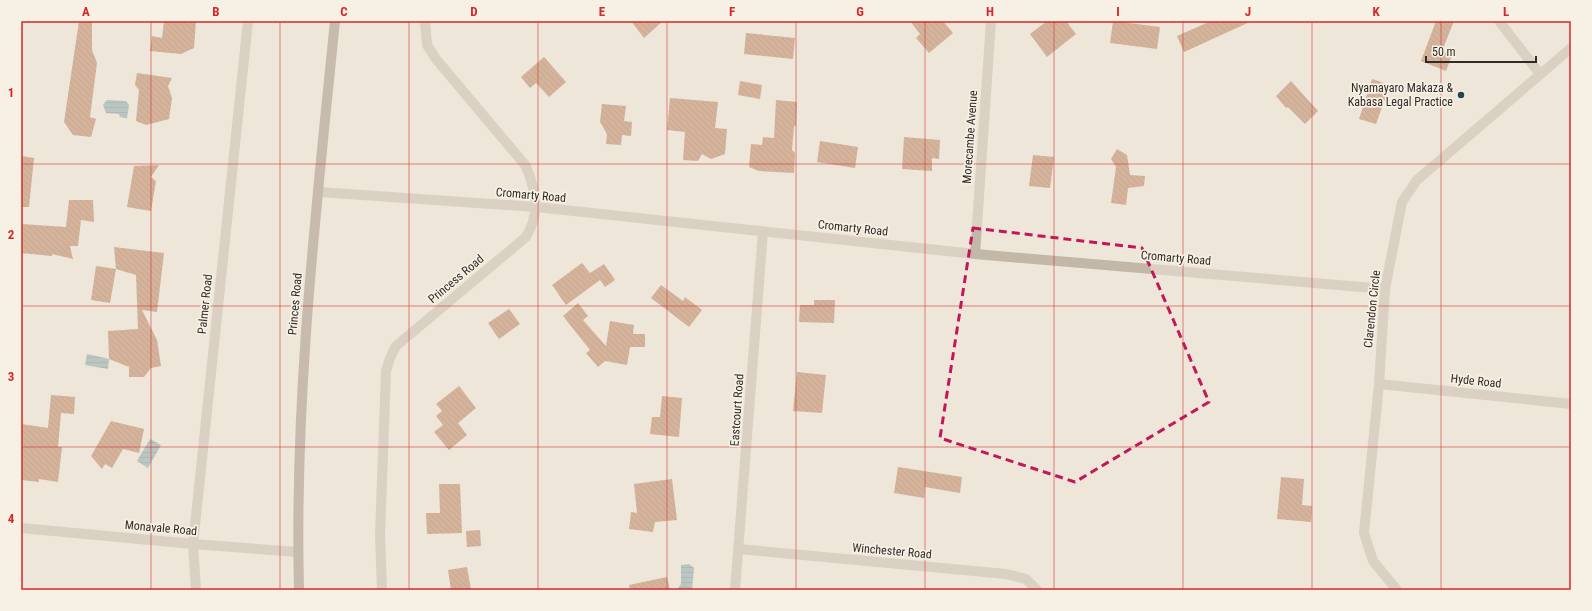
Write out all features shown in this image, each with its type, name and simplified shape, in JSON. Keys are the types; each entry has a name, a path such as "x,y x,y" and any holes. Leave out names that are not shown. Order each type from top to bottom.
{"main road":[{"name":"Princes Road","path":"299,590 298,552 305,336 335,21"}],"street":[{"name":"Palmer Road","path":"196,590 193,544 248,21"},
{"name":"Princess Road","path":"382,590 380,534 386,371 390,358 396,346 526,237 533,225 536,207 534,186 526,166 436,59 428,45 425,21"},
{"name":"Morecambe Avenue","path":"975,254 991,21"},
{"path":"1499,21 1540,74"},
{"name":"Clarendon Circle","path":"1397,590 1373,561 1364,533 1379,384 1385,289 1402,202 1417,180 1571,48"},
{"name":"Cromarty Road","path":"319,192 536,207 975,254 1385,289"},
{"name":"Eastcourt Road","path":"735,590 763,231"},
{"name":"Hyde Road","path":"1379,384 1571,404"},
{"name":"Monavale Road","path":"21,528 298,552"},
{"name":"Winchester Road","path":"739,549 1006,574 1026,579 1037,590"}],"highlighted area":[{"path":"973,228 1142,248 1209,402 1075,482 940,438"}],"water":[{"path":"107,100 126,101 129,105 127,118 120,117 119,114 106,113 103,105"},
{"path":"87,354 109,359 108,369 85,365"},
{"path":"150,439 161,445 148,468 137,461"},
{"path":"689,564 694,568 692,590 677,590 681,584 681,565"}],"building":[{"path":"79,21 92,21 92,50 97,63 90,117 96,119 91,137 73,135 64,122"},
{"path":"164,21 196,21 194,48 181,54 150,51 152,36 162,38"},
{"path":"631,21 663,21 644,38"},
{"path":"910,21 943,21 953,33 929,53 916,38 920,34"},
{"path":"1047,21 1066,21 1076,34 1047,57 1030,34"},
{"path":"1113,21 1160,27 1157,49 1110,43"},
{"path":"1211,21 1252,21 1184,52 1177,36"},
{"path":"1436,21 1454,21 1442,51 1452,55 1446,71 1421,61"},
{"path":"746,33 795,38 793,59 744,54"},
{"path":"544,57 566,82 549,97 536,83 530,88 521,77"},
{"path":"137,73 172,78 168,86 172,98 169,119 146,125 136,121 139,90 135,85"},
{"path":"1372,79 1390,85 1376,124 1359,119"},
{"path":"740,81 762,85 760,99 738,95"},
{"path":"1291,81 1318,111 1305,124 1288,107 1286,108 1276,96"},
{"path":"670,98 718,102 715,128 727,129 725,154 711,159 702,154 698,161 683,160 685,132 667,130"},
{"path":"776,100 797,102 796,126 794,126 792,150 795,153 794,173 759,171 749,167 751,144 762,145 763,137 774,138"},
{"path":"602,104 626,106 624,121 632,122 631,136 622,135 621,145 606,144 607,134 600,122"},
{"path":"904,137 940,140 939,159 932,158 932,171 902,169"},
{"path":"820,141 858,147 855,168 817,162"},
{"path":"1117,149 1127,155 1130,175 1145,176 1144,186 1128,188 1126,205 1111,203 1116,167 1111,159"},
{"path":"1033,155 1054,157 1050,188 1029,186"},
{"path":"21,156 34,158 29,207 21,207"},
{"path":"159,165 151,177 156,181 151,211 127,207 134,166"},
{"path":"69,200 93,200 94,222 81,220 78,246 70,246 73,259 52,254 52,256 21,253 21,224 66,227"},
{"path":"114,247 164,253 157,312 142,310 157,340 161,366 151,368 144,377 129,377 129,367 109,359 108,331 138,329 136,275 116,269"},
{"path":"582,263 590,273 604,264 615,280 605,287 600,280 566,305 552,285"},
{"path":"96,266 116,269 110,303 91,300"},
{"path":"661,285 683,301 685,297 702,310 689,327 651,298"},
{"path":"814,300 835,300 834,323 799,322 800,305 814,305"},
{"path":"578,303 588,316 583,320 606,346 610,321 634,325 633,334 645,334 645,347 630,347 627,365 605,361 598,367 586,353 590,350 563,316"},
{"path":"509,309 520,324 499,339 488,323"},
{"path":"797,372 826,375 822,413 793,411"},
{"path":"459,386 476,408 458,423 467,435 449,450 434,432 443,425 436,416 442,411 436,404"},
{"path":"51,395 75,397 74,414 61,413 58,447 62,447 58,482 39,479 39,482 21,480 21,424 48,428"},
{"path":"662,396 682,398 679,437 650,434 652,417 660,417"},
{"path":"111,421 144,429 139,453 123,449 112,468 105,464 102,469 91,456"},
{"path":"898,467 962,477 960,493 925,487 924,498 894,493"},
{"path":"1281,477 1304,479 1302,505 1312,506 1311,522 1277,519"},
{"path":"672,479 677,520 655,522 653,532 629,529 631,512 637,513 634,484"},
{"path":"439,484 460,484 462,533 427,534 426,513 440,513"},
{"path":"480,530 481,546 467,547 466,531"},
{"path":"467,567 471,590 451,590 448,570"},
{"path":"667,577 670,590 630,590 629,585"}],"place":[{"name":"Nyamayaro Makaza & Kabasa Legal Practice","path":"1461,95"}]}
